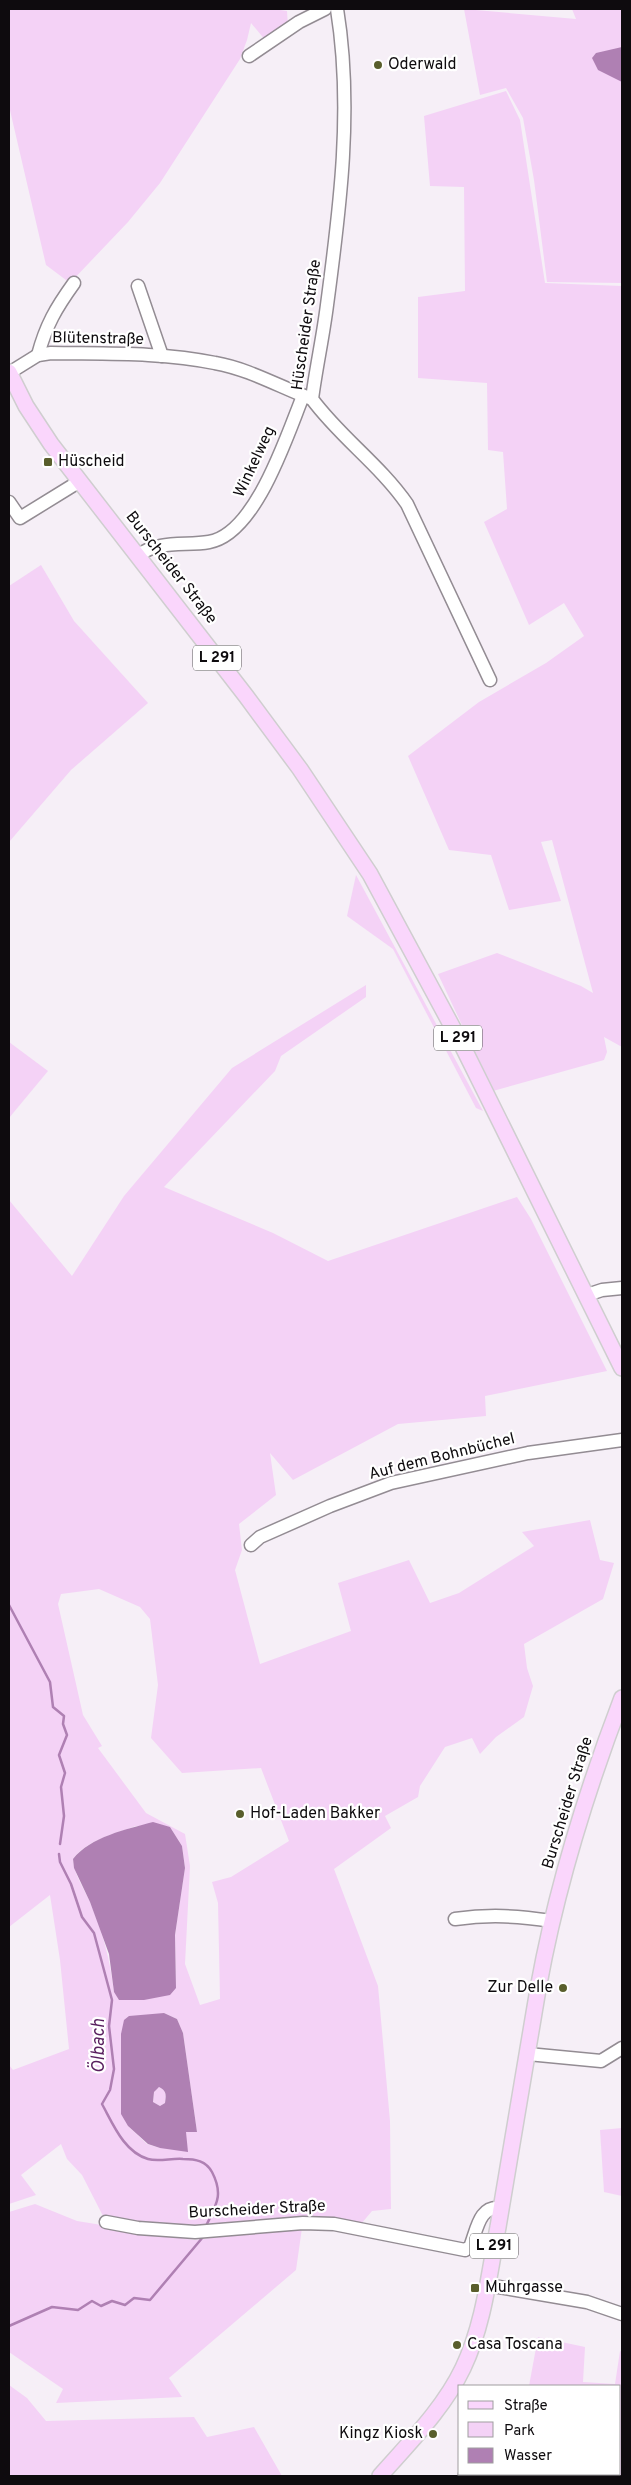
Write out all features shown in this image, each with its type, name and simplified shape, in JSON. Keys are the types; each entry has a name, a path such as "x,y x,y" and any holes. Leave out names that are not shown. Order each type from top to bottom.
{"main road":[{"name":"Burscheider Straße","path":"9,372 32,416 300,769 360,858 405,936 587,1295"},
{"name":"L 291","path":"587,1295 622,1368"},
{"name":"Burscheider Straße","path":"458,2385 474,2343 487,2284 552,1921 585,1798 622,1698"},
{"name":"Burscheider Straße","path":"380,2476 457,2389"}],"street":[{"path":"249,56 299,22 325,9"},
{"name":"Hüscheider Straße","path":"337,9 344,117 342,183 327,307 308,397 327,419 393,485 407,504 490,680"},
{"path":"38,355 45,329 52,315 74,283"},
{"name":"Blütenstraße","path":"138,286 162,356"},
{"name":"Blütenstraße","path":"9,372 38,355 51,353 162,356 217,363 244,371 308,397"},
{"name":"Winkelweg","path":"139,555 149,547 211,541 224,535 240,522 260,495 308,397"},
{"path":"9,502 20,518 80,481"},
{"path":"587,1295 602,1290 622,1288"},
{"name":"Auf dem Bohnbüchel","path":"250,1545 260,1537 330,1506 391,1483 528,1454 622,1440"},
{"path":"456,1919 484,1915 509,1915 552,1921"},
{"path":"528,2054 601,2061 622,2048"},
{"name":"Burscheider Straße","path":"106,2222 138,2228 195,2232 303,2223 334,2224 465,2250 470,2247 484,2211 492,2206 501,2208"},
{"path":"487,2284 587,2302 622,2314"}],"green space":[{"path":"9,9 274,9 287,11 288,26 266,41 251,23 240,59 160,183 128,222 70,283 46,265 9,106"},
{"path":"464,9 576,19 572,9 622,9 622,283 547,282 534,180 523,118 506,88 480,95"},
{"path":"506,91 520,120 545,283 622,286 622,1047 604,1037 607,1052 604,1060 493,1091 438,974 497,953 581,986 593,993 552,840 541,842 561,901 509,910 491,855 449,850 408,756 479,702 546,663 584,636 564,603 529,625 484,522 507,509 503,452 488,450 487,383 418,378 418,297 465,291 464,187 430,186 424,116"},
{"path":"41,565 74,621 148,703 71,770 9,842 9,586"},
{"path":"356,875 483,1111 476,1108 393,949 347,916"},
{"path":"366,985 366,997 281,1056 275,1071 164,1187 273,1233 328,1261 517,1197 531,1219 607,1371 485,1396 486,1416 398,1424 293,1480 270,1453 276,1495 239,1524 242,1550 235,1570 260,1664 351,1631 338,1583 409,1560 430,1603 459,1593 534,1546 522,1532 590,1520 600,1560 614,1563 603,1599 524,1644 527,1668 533,1686 524,1717 496,1737 480,1754 472,1738 445,1747 420,1786 418,1797 385,1816 391,1828 334,1869 378,1986 390,2121 391,2209 372,2211 361,2224 205,2232 103,2220 103,2216 82,2175 67,2159 61,2144 21,2175 36,2195 9,2204 9,2065 13,2070 69,2049 60,1960 50,1895 9,1927 9,1200 72,1276 124,1196 232,1068","holes":["99,1589 140,1607 150,1619 158,1685 151,1738 182,1773 261,1768 289,1841 231,1877 212,1882 218,1903 220,1999 200,2005 185,1964 190,1866 185,1834 146,1813 98,1748 102,1746 83,1715 58,1604 61,1594","136,1826 170,1827 182,1846 185,1868 175,1935 176,1988 114,1992 108,1957 99,1924 75,1870 73,1859 79,1852 101,1838","164,2013 177,2019 183,2033 197,2132 186,2132 160,2148 147,2144 128,2126 121,2068 121,2034"]},
{"path":"9,1042 48,1071 9,1118"},
{"path":"159,2087 166,2095 165,2103 160,2106 153,2102 154,2092"},
{"path":"622,2128 622,2196 604,2192 600,2130"},
{"path":"35,2204 77,2221 194,2240 302,2228 296,2270 169,2378 182,2397 56,2403 63,2389 9,2352 9,2212"},
{"path":"538,2337 585,2347 583,2382 615,2384 620,2351 622,2352 622,2476 567,2476 621,2475 621,2385 529,2385"},
{"path":"9,2385 27,2398 46,2421 194,2417 207,2437 254,2427 282,2476 9,2476"}],"water":[{"path":"622,47 622,82 598,70 592,58 596,53"},
{"path":"153,1822 170,1827 182,1846 185,1868 175,1935 176,1988 170,1995 144,2000 119,2000 114,1992 109,1954 90,1902 74,1868 73,1859 80,1851 99,1839"},
{"path":"164,2013 177,2019 183,2033 197,2132 186,2132 188,2152 160,2148 148,2144 128,2126 121,2114 121,2034 124,2020 129,2016","holes":["159,2087 165,2092 166,2098 165,2103 160,2106 153,2102 154,2092"]}],"waterway":[{"name":"Ölbach","path":"9,1605 50,1682 53,1707 64,1716 63,1724 67,1735 59,1755 65,1773 61,1787 64,1816 60,1844"},
{"name":"Ölbach","path":"59,1854 60,1862 71,1884 82,1917 94,1933 112,2000 109,2026 114,2069 110,2090 102,2104 120,2136 132,2150 140,2155 152,2160 196,2160 210,2168 216,2180 218,2194 206,2226"},
{"name":"Ölbach","path":"9,2326 52,2307 78,2310 92,2301 101,2306 112,2301 125,2305 134,2298 150,2300 203,2237"}],"place":[{"name":"Oderwald","path":"378,65"},
{"name":"Hüscheid","path":"48,462"},
{"name":"Hof-Laden Bakker","path":"240,1814"},
{"name":"Zur Delle","path":"563,1988"},
{"name":"Muhrgasse","path":"475,2288"},
{"name":"Casa Toscana","path":"457,2345"},
{"name":"Kingz Kiosk","path":"433,2434"}]}
